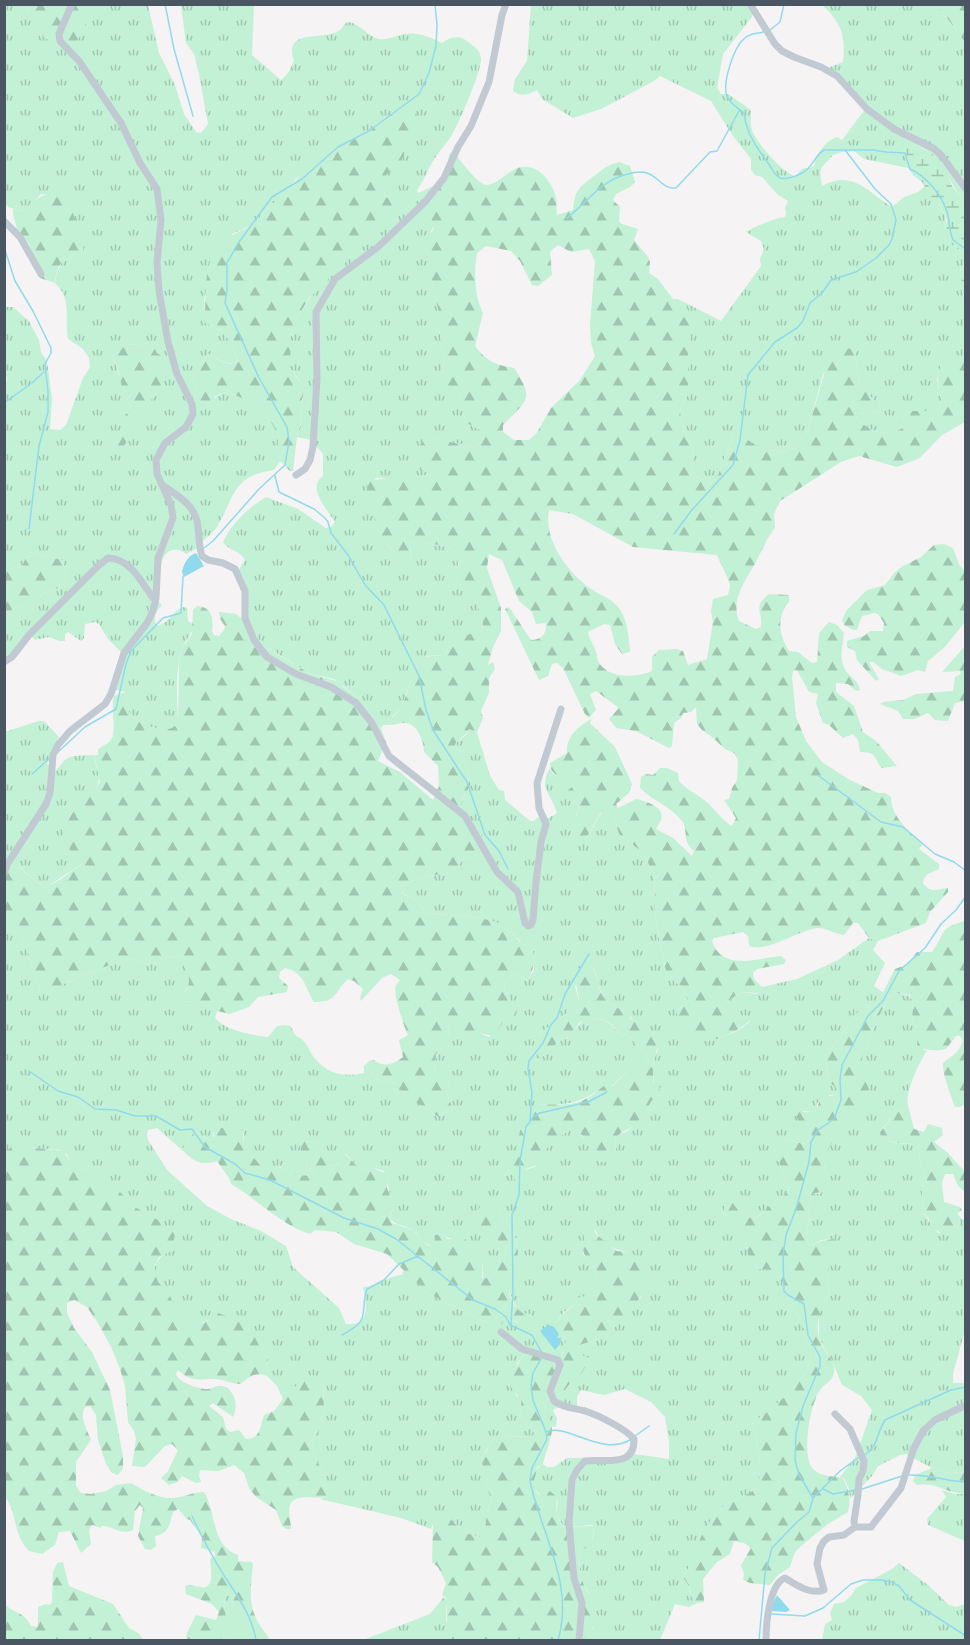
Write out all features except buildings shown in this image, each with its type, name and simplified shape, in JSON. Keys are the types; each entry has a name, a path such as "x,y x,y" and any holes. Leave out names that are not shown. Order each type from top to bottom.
{"street":[{"path":"4,873 51,793 53,755 58,746 70,731 105,704 111,694 124,653 147,623 153,611 158,558 173,518 171,506 156,471 157,457 165,443 190,422 193,410 177,374 168,342 159,291 161,220 159,197 121,123 85,69 60,41 59,34 72,4"},
{"path":"296,476 305,469 313,447 317,378 315,312 335,279 378,247 425,202 444,178 458,147 471,126 489,82 506,4"},
{"path":"750,4 774,44 782,51 837,76 867,109 894,129 933,148 941,155 966,189"},
{"path":"4,221 20,237 40,274"},
{"path":"162,485 189,504 194,511 198,520 202,556 208,560 223,562 236,569 245,591 245,618 259,648 279,665 331,687 362,709 389,756 465,816 496,872 518,892 525,923 528,926 533,920 536,882 546,824 539,808 537,783 561,709"},
{"path":"4,662 12,657 29,635 108,558 118,559 126,564 153,598 156,598"},
{"path":"501,1332 522,1349 558,1360 560,1365 550,1391 554,1401 569,1408 591,1413 628,1433 634,1439 633,1450 627,1458 585,1461 572,1480 569,1522 574,1578 582,1604 579,1641"},
{"path":"766,1641 767,1616 780,1580 785,1578 803,1588 822,1591 824,1588 817,1564 820,1548 827,1538 844,1535 855,1527 871,1527 898,1492 918,1440 929,1424 966,1405"},
{"path":"835,1414 850,1429 864,1461 859,1479 855,1527"}],"green space":[{"path":"5,5 24,5 28,12 86,27 86,5 148,5 159,53 175,85 184,114 196,132 201,133 208,124 194,54 186,43 181,5 254,5 252,55 281,80 288,73 294,61 292,51 298,40 337,32 347,22 355,24 380,39 415,34 442,43 457,37 464,39 478,50 481,58 480,64 465,109 452,135 417,190 418,193 434,186 434,226 429,234 438,324 444,357 442,372 459,394 466,423 479,429 484,437 482,442 473,447 446,441 440,437 423,441 428,471 431,474 409,478 376,478 368,491 380,532 385,541 400,556 410,562 411,544 419,541 452,548 458,563 456,580 477,600 483,626 482,630 451,642 445,655 426,656 418,662 401,708 391,718 390,725 383,725 381,728 377,726 364,702 334,679 311,674 263,645 246,622 248,591 238,571 245,560 223,542 241,516 266,497 298,509 326,528 331,527 335,522 317,492 318,481 323,476 323,454 311,440 297,437 302,418 303,399 299,379 290,368 291,335 299,315 322,284 398,218 398,209 385,195 378,182 409,101 356,139 346,139 296,179 254,224 232,234 207,289 204,300 206,323 228,338 238,361 226,363 208,354 204,358 202,367 194,371 192,377 196,386 193,392 215,398 224,392 250,402 258,408 271,421 275,429 280,461 274,470 251,477 238,487 217,526 199,544 198,548 186,554 180,550 173,550 164,557 161,564 159,602 162,605 155,613 155,622 158,626 166,622 184,607 187,608 188,621 193,624 192,631 182,649 178,667 178,721 168,729 153,727 138,720 128,710 126,692 111,689 121,652 95,622 85,624 84,638 81,641 68,632 65,634 65,641 49,637 35,640 29,634 5,662 5,615 7,611 29,605 37,601 43,593 61,587 67,576 62,560 30,552 21,567 16,568 5,561 4,388 7,380 4,364 5,307 13,307 29,321 47,361 52,399 50,429 60,430 66,425 83,378 90,367 89,358 83,349 68,339 66,303 61,289 55,283 63,260 72,257 71,211 67,198 41,194 20,211 8,207 5,203","holes":["126,344 155,349 167,359 156,393 120,452 114,445 122,433 131,409 112,355 118,353"]},
{"path":"24,5 86,5 86,27 73,47 43,38 44,29 37,26"},
{"path":"531,5 748,5 753,11 752,17 723,54 717,88 721,94 728,94 751,110 751,128 759,142 777,164 796,176 803,169 814,166 819,152 828,142 837,137 842,140 866,108 825,69 843,62 844,44 838,23 822,5 935,5 965,42 965,203 939,163 926,150 917,145 905,149 908,168 864,159 854,151 833,155 822,167 820,173 822,186 833,181 851,181 867,189 892,207 904,197 918,192 925,186 943,211 945,229 956,248 965,255 965,264 960,270 965,299 965,357 941,366 937,379 942,403 938,409 934,411 897,411 896,417 903,428 896,431 877,431 866,426 856,417 858,414 878,412 880,406 860,386 854,348 823,374 807,433 794,448 773,455 733,436 718,475 702,480 696,476 692,467 694,452 682,423 680,411 688,395 688,347 691,337 687,308 678,299 721,321 761,266 760,259 764,249 761,241 746,232 785,217 788,201 778,195 762,177 755,175 751,170 751,159 711,101 660,76 601,109 573,118 542,99 537,90 522,95 513,91 515,79 527,61"},
{"path":"935,5 965,5 965,42 947,18"},
{"path":"410,101 418,117 401,162 378,182 385,195 398,209 398,218 352,256 309,298 291,334 290,368 304,391 293,471 290,471 278,459 278,438 274,427 256,407 224,392 207,402 194,397 193,392 196,386 192,377 194,371 202,367 204,358 208,354 230,364 238,361 227,338 219,330 205,323 206,286 211,258 223,241 257,220 336,136 356,139"},
{"path":"917,145 935,156 952,186 965,203 965,255 950,243 945,229 947,220 940,205 908,168 905,149"},
{"path":"454,152 474,176 487,185 498,181 515,169 529,167 535,169 546,178 554,190 557,215 573,210 579,190 603,169 619,162 630,166 635,182 616,194 613,200 620,207 619,221 638,229 634,240 648,257 649,273 658,279 673,299 678,299 687,308 691,323 688,347 688,395 680,411 682,423 694,452 692,467 696,476 702,480 718,475 733,436 737,434 773,455 794,448 807,433 830,354 842,349 854,348 860,386 880,406 878,412 858,414 856,417 877,432 890,432 903,428 895,417 897,411 934,411 938,409 942,403 938,382 941,367 944,362 956,362 965,357 965,422 942,435 920,458 897,467 859,456 841,462 780,501 774,514 775,528 745,582 737,604 739,621 756,629 761,627 759,609 764,599 769,594 789,595 789,602 782,614 780,626 783,639 789,651 798,652 812,663 817,662 819,633 829,622 837,625 844,633 842,662 860,690 856,691 848,684 836,683 836,692 854,706 863,732 876,741 897,766 882,768 873,755 860,752 858,740 853,734 843,738 829,725 823,723 816,703 818,694 809,692 797,670 793,671 792,677 796,717 806,741 822,762 848,779 891,797 897,817 923,844 919,849 939,864 939,869 926,875 923,883 931,890 948,888 948,892 930,912 926,923 878,941 869,938 858,923 853,923 844,935 817,928 765,947 749,946 748,936 743,932 714,938 712,941 717,951 732,960 742,961 781,956 786,960 784,964 757,969 753,973 754,979 762,987 758,993 741,992 722,1005 724,1012 750,1020 736,1030 710,1041 702,1040 688,1032 678,1031 677,1013 679,1008 686,1005 688,999 684,988 667,976 656,923 654,874 642,852 619,834 614,817 601,812 585,840 579,841 575,824 579,806 570,797 568,790 572,787 573,782 555,774 550,763 567,753 571,737 577,729 591,719 590,723 615,747 632,784 629,793 616,804 618,808 636,799 654,805 662,815 656,829 673,838 692,856 694,851 686,839 682,821 640,788 641,777 646,774 653,775 660,768 667,768 678,773 682,784 707,802 732,826 736,818 724,800 729,799 737,780 738,759 734,753 725,749 697,724 696,707 691,712 683,713 681,718 674,723 672,746 669,748 636,731 616,728 609,719 619,708 596,691 590,694 596,710 589,718 563,668 557,663 552,664 548,676 539,680 505,609 509,607 531,640 543,635 546,623 536,624 532,612 519,601 502,560 489,554 487,568 501,608 501,631 488,665 493,662 495,669 489,678 489,693 481,711 483,718 477,732 469,729 454,747 460,751 470,782 461,807 494,851 465,858 447,874 404,883 400,889 403,894 418,902 427,915 450,914 502,924 520,942 532,945 534,963 528,980 513,974 504,983 505,991 517,1011 515,1018 510,1022 503,1022 493,1036 479,1033 470,1037 460,1033 463,1024 461,1019 449,1026 448,1039 436,1054 434,1071 449,1081 450,1086 447,1093 452,1107 439,1117 405,1096 396,1083 378,1080 371,1072 364,1069 369,1061 389,1064 403,1057 399,1040 408,1035 395,992 395,987 400,980 391,974 382,978 361,1001 363,989 348,979 334,996 322,1002 314,1002 300,977 285,968 280,972 279,978 288,986 287,992 258,997 249,1007 230,1014 217,1011 207,1003 181,1001 179,998 188,988 189,979 181,955 165,958 159,963 146,964 137,959 117,962 49,990 40,990 22,937 5,928 4,848 8,868 16,865 45,888 83,863 64,844 62,829 83,794 95,789 100,782 94,755 98,755 98,749 109,742 112,737 114,696 126,692 129,712 145,724 161,729 174,726 178,721 179,663 182,648 192,634 193,610 197,606 206,609 211,614 214,635 219,636 225,626 220,619 219,612 236,614 246,622 263,645 311,674 340,682 364,702 381,728 386,742 378,761 400,772 433,800 439,786 438,766 424,752 423,743 416,729 404,723 390,725 391,718 405,699 421,657 445,655 451,642 482,630 482,619 477,600 456,580 459,563 452,548 419,541 411,544 410,563 391,548 378,529 367,483 374,480 431,474 420,470 419,447 423,441 440,437 446,441 473,447 482,442 483,437 479,429 466,423 459,394 446,389 441,382 444,357 426,234 432,232 434,226 429,215 430,200 446,171 450,153","holes":["558,245 571,252 589,249 595,261 590,325 591,343 595,356 580,380 551,408 536,434 529,440 514,440 503,432 503,425 523,404 525,386 514,368 492,362 475,346 483,313 476,283 477,253 486,246 511,251 520,261 532,285 538,286 552,275 550,252","549,510 573,514 633,547 717,555 730,586 728,595 713,599 711,611 713,622 707,659 688,665 683,651 659,650 652,657 652,671 646,673 624,676 604,668 598,662 588,632 604,624 610,625 615,644 622,654 630,652 625,620 615,603 582,582 573,574 559,554 550,532"]},
{"path":"55,193 67,198 84,242 83,251 60,265 55,283 40,278 29,244 17,233 13,209 20,211 40,197"},
{"path":"965,264 965,299 956,276"},
{"path":"126,344 155,349 167,359 167,366 160,386 131,436 117,453 113,451 122,433 122,418 131,409 112,355 118,353"},
{"path":"944,544 953,548 965,572 965,622 944,648 928,661 925,672 918,670 901,676 869,662 879,679 876,681 857,660 855,651 847,647 847,641 864,636 870,631 883,631 884,623 875,613 862,616 857,630 853,630 844,625 842,620 846,611 867,590 885,585 903,566 921,557 934,545"},
{"path":"30,552 62,560 67,576 61,587 43,593 37,601 29,605 7,611 5,615 5,561 16,568 21,567"},
{"path":"965,646 965,701 955,703 948,721 935,720 928,713 914,719 903,719 898,711 880,704 903,700 916,694 953,691 955,677 961,674 960,671 942,672"},
{"path":"44,721 59,737 47,764 55,771 68,758 94,755 99,776 95,789 84,794 64,825 83,863 45,888 19,867 8,868 4,848 4,732"},
{"path":"469,729 477,732 490,776 499,790 504,791 505,800 530,821 538,817 547,819 557,813 545,786 550,768 553,774 573,782 570,797 579,806 576,815 585,840 602,812 614,817 619,834 642,852 654,874 656,923 667,976 684,988 688,999 686,1005 679,1008 677,1013 679,1031 689,1032 697,1038 706,1040 734,1032 750,1021 724,1012 722,1005 741,992 757,994 762,987 797,979 838,960 869,938 878,941 873,950 885,963 874,986 883,992 878,1002 858,1012 826,1056 827,1076 830,1083 838,1089 835,1095 830,1095 817,1103 817,1109 803,1111 802,1127 810,1127 812,1137 803,1144 788,1139 779,1141 774,1150 789,1190 754,1219 740,1212 731,1199 724,1212 744,1237 749,1259 759,1269 779,1274 803,1329 811,1357 804,1374 796,1384 769,1411 753,1422 758,1449 760,1485 752,1492 723,1507 710,1522 684,1579 697,1603 689,1607 675,1604 660,1640 578,1640 593,1628 591,1596 580,1578 579,1553 583,1546 592,1542 593,1525 564,1527 556,1514 558,1501 540,1495 532,1486 538,1467 543,1464 547,1467 554,1467 567,1458 619,1457 628,1449 634,1454 669,1459 665,1417 651,1402 625,1389 604,1395 581,1390 577,1397 577,1410 573,1412 560,1407 554,1409 557,1418 556,1426 553,1427 546,1413 545,1401 564,1391 590,1359 577,1353 580,1345 598,1339 609,1332 641,1297 629,1252 609,1246 595,1230 585,1239 583,1254 595,1267 596,1279 586,1297 580,1297 558,1319 566,1342 561,1361 524,1355 517,1363 512,1377 516,1395 521,1400 522,1419 530,1425 534,1433 533,1437 498,1436 491,1441 485,1453 485,1481 492,1501 488,1509 485,1529 480,1537 462,1532 454,1522 446,1519 433,1524 431,1529 401,1518 320,1499 326,1496 326,1476 314,1456 313,1436 318,1435 324,1409 323,1384 292,1387 279,1384 277,1386 267,1376 268,1360 252,1333 243,1324 212,1318 200,1324 189,1324 178,1315 168,1293 155,1276 155,1266 158,1261 173,1246 173,1239 160,1221 135,1207 112,1188 105,1186 69,1160 67,1154 60,1150 27,1147 16,1142 5,1154 5,928 22,937 40,990 49,990 117,962 137,959 146,964 159,963 165,958 181,955 189,978 188,988 181,1001 207,1003 217,1011 215,1018 220,1022 247,1034 268,1037 277,1026 288,1025 305,1043 316,1060 327,1069 348,1075 364,1073 364,1069 369,1070 378,1080 396,1083 405,1096 436,1115 441,1116 452,1107 447,1093 450,1086 449,1081 434,1072 436,1054 448,1039 449,1025 461,1018 463,1024 474,1035 479,1033 489,1037 503,1022 510,1022 516,1010 505,991 504,983 513,974 528,980 534,970 534,956 511,931 490,920 450,914 427,915 419,903 400,890 404,883 447,874 465,858 493,851 461,807 470,782 460,751 454,747","holes":["593,967 604,998 629,1013 647,1037 652,1034 659,1047 653,1066 655,1085 651,1098 638,1122 615,1138 616,1151 591,1150 584,1137 571,1130 557,1137 543,1152 535,1167 511,1174 538,1105 566,1104 581,1100 605,1085 612,1086 628,1070 633,1070 646,1062 647,1056 629,1036 626,1034 622,1037 606,1021 597,1019 584,1019 568,1038 561,1039 541,1058 536,1054 535,1037 566,1014 579,1001 575,986","157,1128 182,1150 194,1132 211,1141 214,1138 212,1132 244,1133 243,1144 259,1164 280,1167 295,1176 310,1175 311,1178 316,1172 303,1157 307,1141 327,1150 328,1166 341,1164 345,1153 356,1165 369,1172 373,1168 384,1171 392,1205 389,1218 396,1224 411,1229 430,1245 434,1246 435,1235 440,1234 471,1246 477,1250 482,1259 483,1279 494,1275 500,1265 498,1240 472,1212 478,1211 481,1205 500,1212 503,1220 514,1233 518,1247 508,1288 518,1312 523,1315 518,1323 508,1318 494,1326 427,1293 404,1269 402,1275 363,1287 366,1300 363,1318 360,1322 346,1324 339,1308 293,1267 286,1246 261,1231 207,1206 167,1170 148,1140 148,1130"]},
{"path":"965,921 965,1104 955,1107 943,1067 943,1063 958,1051 963,1040 960,1036 956,1036 946,1049 942,1050 928,1050 917,1046 918,1027 912,1021 913,1001 909,995 896,993 889,996 862,1059 862,1072 869,1089 867,1105 860,1115 835,1137 825,1156 827,1192 814,1193 810,1202 806,1236 810,1246 833,1239 838,1242 839,1247 828,1269 830,1293 818,1320 820,1342 833,1363 834,1373 820,1390 813,1406 807,1442 809,1463 816,1472 843,1478 849,1495 848,1512 828,1524 801,1546 795,1552 790,1567 778,1575 770,1585 743,1580 741,1565 751,1548 744,1543 734,1541 730,1554 717,1562 703,1579 704,1602 697,1603 684,1579 704,1531 723,1507 752,1492 760,1485 758,1449 753,1422 769,1411 796,1384 809,1365 811,1357 803,1329 779,1274 759,1269 749,1259 744,1237 724,1212 724,1197 731,1199 740,1212 754,1219 789,1190 774,1150 779,1141 788,1139 803,1144 812,1137 810,1127 802,1127 794,1113 815,1110 820,1098 835,1095 838,1089 830,1083 827,1076 826,1056 858,1012 878,1002 895,969 906,965 917,952 932,952 946,929"},
{"path":"587,962 595,973 601,993 606,1000 630,1013 630,1018 647,1037 655,1031 663,1043 664,1045 657,1049 653,1065 653,1081 660,1088 636,1125 615,1138 616,1151 611,1161 599,1162 595,1159 590,1155 590,1146 582,1135 571,1130 551,1144 537,1165 526,1169 515,1180 511,1174 520,1131 529,1108 581,1101 605,1085 613,1086 628,1070 633,1070 646,1062 647,1056 629,1036 626,1034 622,1037 609,1022 601,1019 582,1021 570,1036 561,1039 541,1058 537,1058 535,1037 566,1014 579,1001 576,975 581,966"},
{"path":"896,993 909,996 913,1001 912,1021 918,1027 924,1050 927,1050 910,1087 909,1109 896,1112 880,1131 881,1138 893,1143 918,1144 921,1166 927,1180 922,1186 923,1213 938,1233 959,1227 960,1217 965,1221 965,1330 953,1374 953,1383 965,1383 965,1472 949,1473 932,1468 906,1454 900,1455 878,1466 872,1476 850,1499 844,1478 840,1477 855,1458 872,1410 861,1396 842,1385 819,1337 819,1312 830,1293 828,1273 835,1255 833,1239 821,1240 810,1246 806,1236 812,1197 814,1193 820,1194 828,1181 824,1164 826,1154 842,1125 869,1089 862,1072 862,1059 889,996"},
{"path":"909,1109 914,1129 924,1132 928,1124 942,1128 943,1135 934,1142 948,1153 965,1172 965,1192 958,1186 953,1174 945,1174 942,1183 944,1202 960,1207 962,1211 957,1213 960,1217 959,1227 953,1234 944,1235 933,1228 923,1213 922,1186 927,1180 921,1166 918,1144 881,1139 880,1132 896,1112"},
{"path":"220,1128 243,1130 243,1144 259,1164 275,1166 295,1175 310,1175 311,1177 316,1172 303,1157 300,1147 304,1141 324,1145 328,1153 329,1166 341,1164 344,1153 356,1165 369,1172 373,1168 387,1174 387,1188 394,1206 389,1218 392,1223 413,1230 427,1245 434,1246 435,1235 441,1234 448,1239 465,1238 478,1250 482,1259 483,1279 494,1275 500,1265 498,1240 472,1221 472,1212 478,1211 482,1203 500,1212 503,1220 514,1233 518,1247 517,1271 510,1275 510,1294 519,1311 531,1314 530,1324 523,1325 508,1318 499,1326 494,1326 427,1293 387,1254 354,1244 336,1232 315,1230 310,1234 279,1218 231,1184 217,1161 198,1162 182,1150 194,1132 211,1141 215,1136 211,1130"},
{"path":"23,1138 29,1142 28,1147 64,1151 69,1160 105,1185 119,1191 135,1207 160,1221 175,1234 172,1251 159,1257 155,1265 155,1273 158,1282 171,1298 175,1310 189,1324 204,1323 218,1313 240,1322 251,1331 268,1360 267,1376 260,1374 253,1376 241,1384 216,1379 191,1378 179,1371 176,1374 184,1382 197,1387 228,1388 235,1402 233,1417 213,1403 209,1406 223,1417 226,1429 230,1432 239,1430 246,1439 255,1437 264,1415 274,1411 283,1399 277,1386 279,1384 297,1387 306,1377 318,1378 323,1384 324,1409 318,1435 313,1436 314,1456 326,1476 326,1496 294,1500 289,1510 291,1529 286,1529 282,1526 276,1510 256,1497 249,1488 244,1473 234,1465 219,1471 200,1470 201,1482 196,1483 182,1476 178,1482 169,1485 161,1478 168,1471 178,1450 172,1444 165,1446 145,1467 132,1466 136,1439 128,1422 125,1386 120,1369 112,1349 87,1307 74,1300 67,1303 67,1313 74,1328 92,1352 110,1390 123,1456 123,1468 118,1475 112,1473 106,1464 98,1440 96,1415 90,1406 85,1407 83,1419 91,1440 76,1462 76,1486 81,1493 91,1494 106,1491 116,1485 131,1483 167,1498 204,1492 223,1544 238,1555 238,1561 252,1562 251,1601 260,1626 266,1634 265,1640 246,1630 241,1624 235,1611 233,1597 227,1592 224,1608 231,1635 223,1636 220,1640 188,1640 186,1638 196,1615 216,1620 219,1612 212,1604 186,1594 185,1586 208,1586 211,1578 210,1559 215,1556 215,1552 201,1548 202,1537 190,1520 178,1509 173,1512 166,1531 155,1536 156,1546 151,1550 145,1549 138,1536 143,1508 140,1505 135,1511 133,1530 125,1532 92,1525 89,1530 91,1544 81,1553 70,1531 59,1532 55,1545 42,1554 29,1551 20,1537 4,1496 4,1154"},
{"path":"591,1227 597,1235 617,1251 629,1252 639,1258 649,1273 643,1292 625,1318 597,1340 580,1345 578,1353 590,1359 581,1374 564,1391 545,1401 552,1433 543,1464 537,1467 534,1488 539,1495 550,1491 557,1497 556,1514 563,1527 594,1526 592,1542 587,1549 582,1547 579,1559 580,1574 589,1594 594,1597 593,1627 589,1636 577,1640 453,1640 447,1633 447,1599 442,1595 446,1583 438,1567 432,1562 433,1524 451,1519 462,1532 480,1537 485,1528 488,1509 492,1501 485,1481 482,1461 491,1441 498,1436 533,1437 534,1433 530,1425 522,1419 521,1400 511,1387 510,1381 519,1362 527,1352 561,1361 566,1342 558,1320 580,1297 589,1293 596,1279 595,1267 584,1252 582,1229"},
{"path":"932,1468 949,1473 965,1472 965,1494 936,1486 917,1485 913,1481 915,1475"},
{"path":"942,1490 965,1494 965,1541 928,1525 927,1519 946,1497"},
{"path":"63,1562 69,1586 113,1604 129,1628 144,1640 5,1640 5,1604 22,1615 31,1626 38,1627 38,1607 50,1605 52,1602 53,1572 57,1563"},
{"path":"899,1563 928,1585 949,1605 956,1607 965,1604 965,1640 822,1640 825,1624 832,1620 830,1613 834,1604 844,1602 856,1588"},
{"path":"227,1592 233,1597 238,1617 265,1639 266,1634 270,1640 220,1640 223,1636 230,1635 224,1608"},
{"path":"443,1598 447,1599 446,1620 453,1640 363,1640 430,1614"}],"water":[{"path":"196,553 204,566 184,577 182,572 185,563 190,556"},
{"path":"548,1325 554,1327 559,1334 557,1338 561,1338 555,1350 540,1331"},
{"path":"777,1595 790,1610 772,1611"}],"waterway":[{"path":"165,4 174,49 193,116"},
{"path":"204,548 213,541 259,489 285,465 289,441 287,427 259,378 225,303 227,263 239,242 272,197 302,179 338,147 369,131 419,94 429,73 436,46 435,4"},
{"path":"770,30 780,22 784,4"},
{"path":"763,32 749,35 741,42 730,65 726,90 730,101 744,113 753,140 776,175 785,178 806,171 824,150 873,150 905,153 910,169 927,181 941,199 947,212 953,240 966,249"},
{"path":"567,218 609,181 630,173 647,173 667,187 676,188 710,152 717,151 739,111"},
{"path":"674,534 691,511 733,465 740,440 748,375 775,342 797,328 803,321 810,303 822,293 831,280 856,272 876,258 892,239 896,220 891,204 875,189 845,150"},
{"path":"4,247 15,281 51,348 45,364 48,412 39,446 29,529"},
{"path":"4,403 44,372"},
{"path":"275,476 279,492 314,509 325,518 331,533 348,555 365,585 384,605 419,676 433,730 467,782 485,835 499,851 508,869"},
{"path":"58,752 85,727 116,709 131,651 163,618 181,613 183,576"},
{"path":"32,774 49,759"},
{"path":"819,776 881,822 903,827 935,854 954,862 966,871"},
{"path":"813,1498 799,1475 795,1460 796,1433 803,1406 820,1366 820,1357 808,1335 804,1304 784,1291 783,1256 786,1235 809,1162 811,1142 818,1130 834,1119 841,1100 842,1065 868,1016 883,1001 899,971 925,948 941,924 956,910 966,896"},
{"path":"530,1121 532,1093 529,1061 543,1043 551,1025 557,1018 565,994 589,954"},
{"path":"29,1071 58,1091 78,1097 95,1109 116,1110 135,1116 156,1116 180,1130 192,1129 205,1147 235,1164 245,1173 270,1180 344,1218 378,1229 396,1239 473,1300 495,1309 506,1317 510,1325 532,1335 542,1353"},
{"path":"511,1324 512,1215 519,1195 520,1161 526,1127 534,1116 540,1113 588,1102 607,1092"},
{"path":"342,1335 361,1320 367,1289 384,1280 399,1264 418,1256"},
{"path":"542,1357 533,1373 531,1386 533,1400 547,1439 532,1468 530,1481 560,1579 562,1620 558,1640"},
{"path":"866,1454 873,1447 885,1420 951,1390 966,1387"},
{"path":"635,1436 649,1426"},
{"path":"546,1432 563,1431 607,1445 630,1440"},
{"path":"759,1640 765,1574 772,1548 809,1512 813,1498 840,1471 858,1458"},
{"path":"908,1475 966,1482"},
{"path":"862,1489 902,1476"},
{"path":"823,1489 833,1494 856,1490"},
{"path":"192,1516 213,1557 244,1607 256,1640"},
{"path":"772,1614 805,1616 823,1608 851,1584 863,1580 881,1580 899,1586 910,1600 966,1636"}]}
